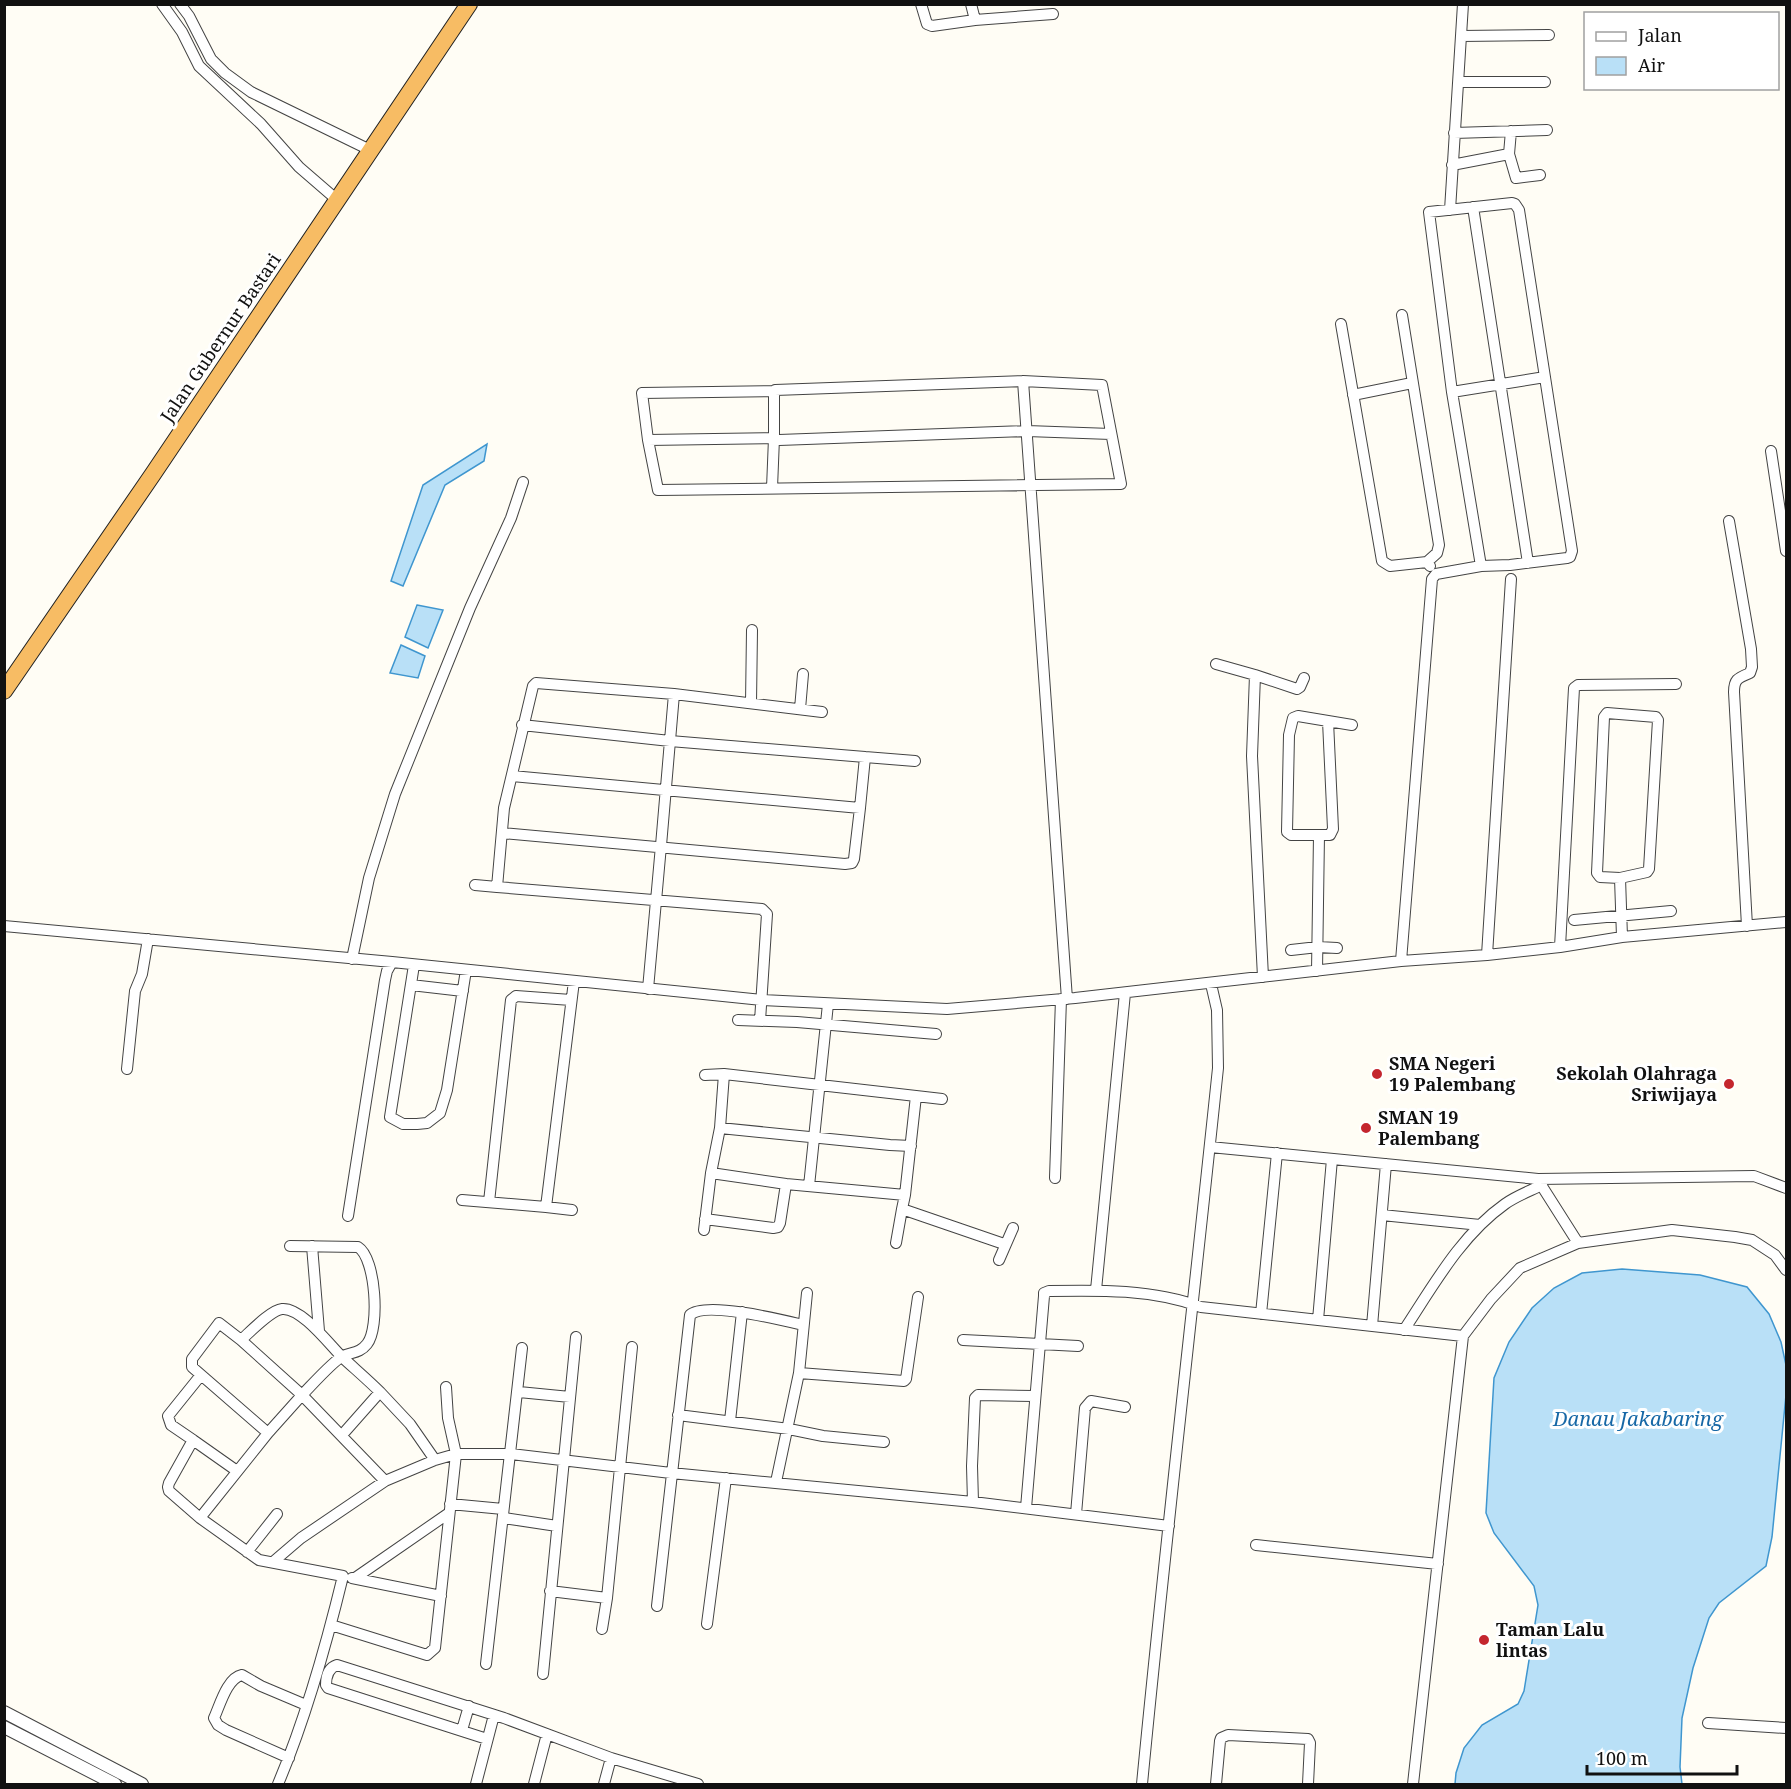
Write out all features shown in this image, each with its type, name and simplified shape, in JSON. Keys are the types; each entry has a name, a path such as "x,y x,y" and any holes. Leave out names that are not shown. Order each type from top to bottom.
{"highway":[{"name":"Jalan Gubernur Bastari","path":"4,691 262,314 469,4"}],"street":[{"path":"162,4 182,32 199,66 261,124 299,167 336,200"},
{"path":"180,4 189,16 211,59 225,73 250,92 370,150"},
{"path":"921,4 927,24 930,26 1053,14"},
{"path":"971,4 975,20"},
{"path":"1450,210 1462,4"},
{"path":"1461,36 1549,35"},
{"path":"1458,82 1545,82"},
{"path":"1454,133 1547,130"},
{"path":"1511,131 1509,154 1516,178 1540,174"},
{"path":"1452,165 1509,154"},
{"path":"1401,961 1432,579 1436,574 1481,566 1567,558 1570,557 1572,551 1519,210 1512,203 1429,213 1452,392 1481,566"},
{"path":"1473,207 1528,563"},
{"path":"1341,324 1382,561 1389,566 1427,562 1437,553 1439,544 1402,315"},
{"path":"1452,392 1545,377"},
{"path":"1023,381 1064,999 1054,1178"},
{"path":"1023,381 1102,385 1121,484 658,490 642,393 774,391 1023,381"},
{"path":"1353,395 1412,383"},
{"path":"772,488 774,391"},
{"path":"648,440 774,438 779,440 1027,431 1111,434"},
{"path":"1771,451 1786,552"},
{"path":"1774,469 1786,470"},
{"path":"352,959 369,878 395,794 438,684 511,518 524,482"},
{"path":"1729,521 1751,649 1752,667 1750,673 1734,682 1747,926"},
{"path":"1427,562 1436,574"},
{"path":"1487,955 1511,579"},
{"path":"751,703 752,630"},
{"path":"1216,664 1297,689 1304,678"},
{"path":"800,709 803,674"},
{"path":"1254,675 1252,756 1263,977"},
{"path":"497,887 504,808 522,725 533,686 536,683 675,694 822,712"},
{"path":"1560,947 1574,688 1578,685 1676,684"},
{"path":"648,989 675,694"},
{"path":"1607,713 1656,717 1658,720 1649,868 1647,872 1620,878 1600,877 1597,873 1604,717 1607,713"},
{"path":"1328,722 1333,829 1330,835 1291,835 1287,832 1289,735 1295,716 1352,725"},
{"path":"522,725 670,741 915,761"},
{"path":"502,832 852,863 855,859 865,757"},
{"path":"512,776 860,808"},
{"path":"1317,971 1319,835"},
{"path":"1620,878 1622,937"},
{"path":"475,885 766,911 760,1021"},
{"path":"1574,920 1671,911"},
{"path":"4,926 392,962 762,1000 959,1008 1125,993 1401,961 1560,947 1622,937 1786,922"},
{"path":"127,1069 135,991 142,974 148,939"},
{"path":"1291,950 1318,947 1337,948"},
{"path":"348,1216 385,980 392,962"},
{"path":"414,965 390,1117 403,1124 427,1123 440,1113 447,1090 466,970"},
{"path":"546,1207 574,981"},
{"path":"1142,1785 1160,1595 1218,1068 1217,1010 1211,984"},
{"path":"411,985 463,991"},
{"path":"1096,1290 1125,993"},
{"path":"489,1202 511,1000 516,996 571,1000"},
{"path":"797,1023 799,1003"},
{"path":"808,1186 828,1004"},
{"path":"738,1020 936,1034"},
{"path":"724,1074 720,1128 704,1225 778,1227 786,1184"},
{"path":"705,1075 724,1074 942,1099"},
{"path":"896,1243 905,1196 916,1096"},
{"path":"720,1128 911,1146"},
{"path":"1210,1147 1540,1182 1754,1176 1786,1188"},
{"path":"1262,1314 1277,1153"},
{"path":"1318,1320 1332,1159"},
{"path":"1372,1326 1386,1164"},
{"path":"711,1173 786,1184 905,1196"},
{"path":"1404,1330 1453,1256 1480,1225 1506,1203 1540,1182"},
{"path":"1540,1182 1578,1243"},
{"path":"462,1200 572,1210"},
{"path":"902,1209 1004,1244"},
{"path":"1382,1215 1480,1225"},
{"path":"999,1260 1004,1244 1013,1228"},
{"path":"1413,1785 1463,1336 1491,1299 1520,1268 1578,1243 1672,1230 1735,1237 1752,1240 1775,1254 1786,1270"},
{"path":"201,1518 268,1432 302,1395 342,1356 356,1353 366,1346 372,1336 373,1279 365,1253 358,1247 290,1246"},
{"path":"312,1246 319,1331"},
{"path":"1026,1508 1044,1293 1048,1291 1096,1290 1172,1298 1201,1307 1463,1336"},
{"path":"776,1482 799,1373 807,1293"},
{"path":"799,1373 904,1381 918,1297"},
{"path":"241,1340 275,1311 283,1308 293,1311 319,1331 380,1392 410,1424 435,1460"},
{"path":"657,1606 690,1315 696,1311 742,1312 803,1325"},
{"path":"730,1421 742,1312"},
{"path":"268,1432 192,1367 192,1359 218,1324 222,1324 241,1340 302,1395 384,1481"},
{"path":"543,1674 576,1337"},
{"path":"963,1340 1078,1346"},
{"path":"602,1629 632,1347"},
{"path":"486,1664 519,1392 522,1348"},
{"path":"201,1375 168,1416 171,1425 237,1471"},
{"path":"331,1625 427,1655 435,1648 456,1454 448,1418 446,1387"},
{"path":"342,1435 380,1392"},
{"path":"519,1392 570,1397"},
{"path":"974,1502 972,1466 975,1398 978,1395 1035,1396"},
{"path":"1076,1514 1087,1403 1091,1401 1125,1407"},
{"path":"678,1415 789,1429 823,1436 884,1442"},
{"path":"193,1440 168,1487 170,1491 201,1518 259,1560 441,1596"},
{"path":"273,1562 301,1538 384,1481 456,1454 511,1454 671,1473 974,1502 1169,1526"},
{"path":"707,1624 726,1478"},
{"path":"355,1578 450,1508 503,1514 557,1526"},
{"path":"247,1552 277,1514"},
{"path":"1256,1545 1438,1564"},
{"path":"278,1785 289,1758 331,1625 343,1576"},
{"path":"550,1591 607,1598"},
{"path":"487,1739 328,1688 326,1685 329,1671 332,1666 337,1665 469,1706 677,1781 698,1785"},
{"path":"289,1758 226,1730 218,1725 214,1718 225,1693 238,1676 306,1705"},
{"path":"462,1730 469,1706"},
{"path":"4,1712 142,1785"},
{"path":"476,1785 494,1715"},
{"path":"1708,1723 1786,1728"},
{"path":"4,1727 116,1785"},
{"path":"534,1785 547,1734"},
{"path":"1216,1785 1220,1741 1228,1735 1308,1739 1310,1743 1308,1785"},
{"path":"604,1785 611,1758"}],"water":[{"path":"487,444 484,461 445,485 403,586 391,581 423,485"},
{"path":"417,605 443,610 428,648 405,637"},
{"path":"401,645 425,656 418,678 390,673"},
{"name":"Danau Jakabaring","path":"1622,1269 1700,1275 1747,1287 1769,1314 1781,1342 1786,1365 1786,1395 1772,1537 1766,1566 1719,1603 1709,1618 1693,1668 1682,1718 1680,1767 1682,1784 1455,1784 1464,1748 1482,1725 1518,1704 1524,1691 1538,1605 1534,1586 1494,1533 1486,1513 1494,1378 1509,1342 1532,1308 1554,1288 1582,1273"}],"place":[{"name":"SMA Negeri 19 Palembang","path":"1377,1074"},
{"name":"Sekolah Olahraga Sriwijaya","path":"1729,1084"},
{"name":"SMAN 19 Palembang","path":"1366,1128"},
{"name":"Taman Lalu lintas","path":"1484,1640"}]}
